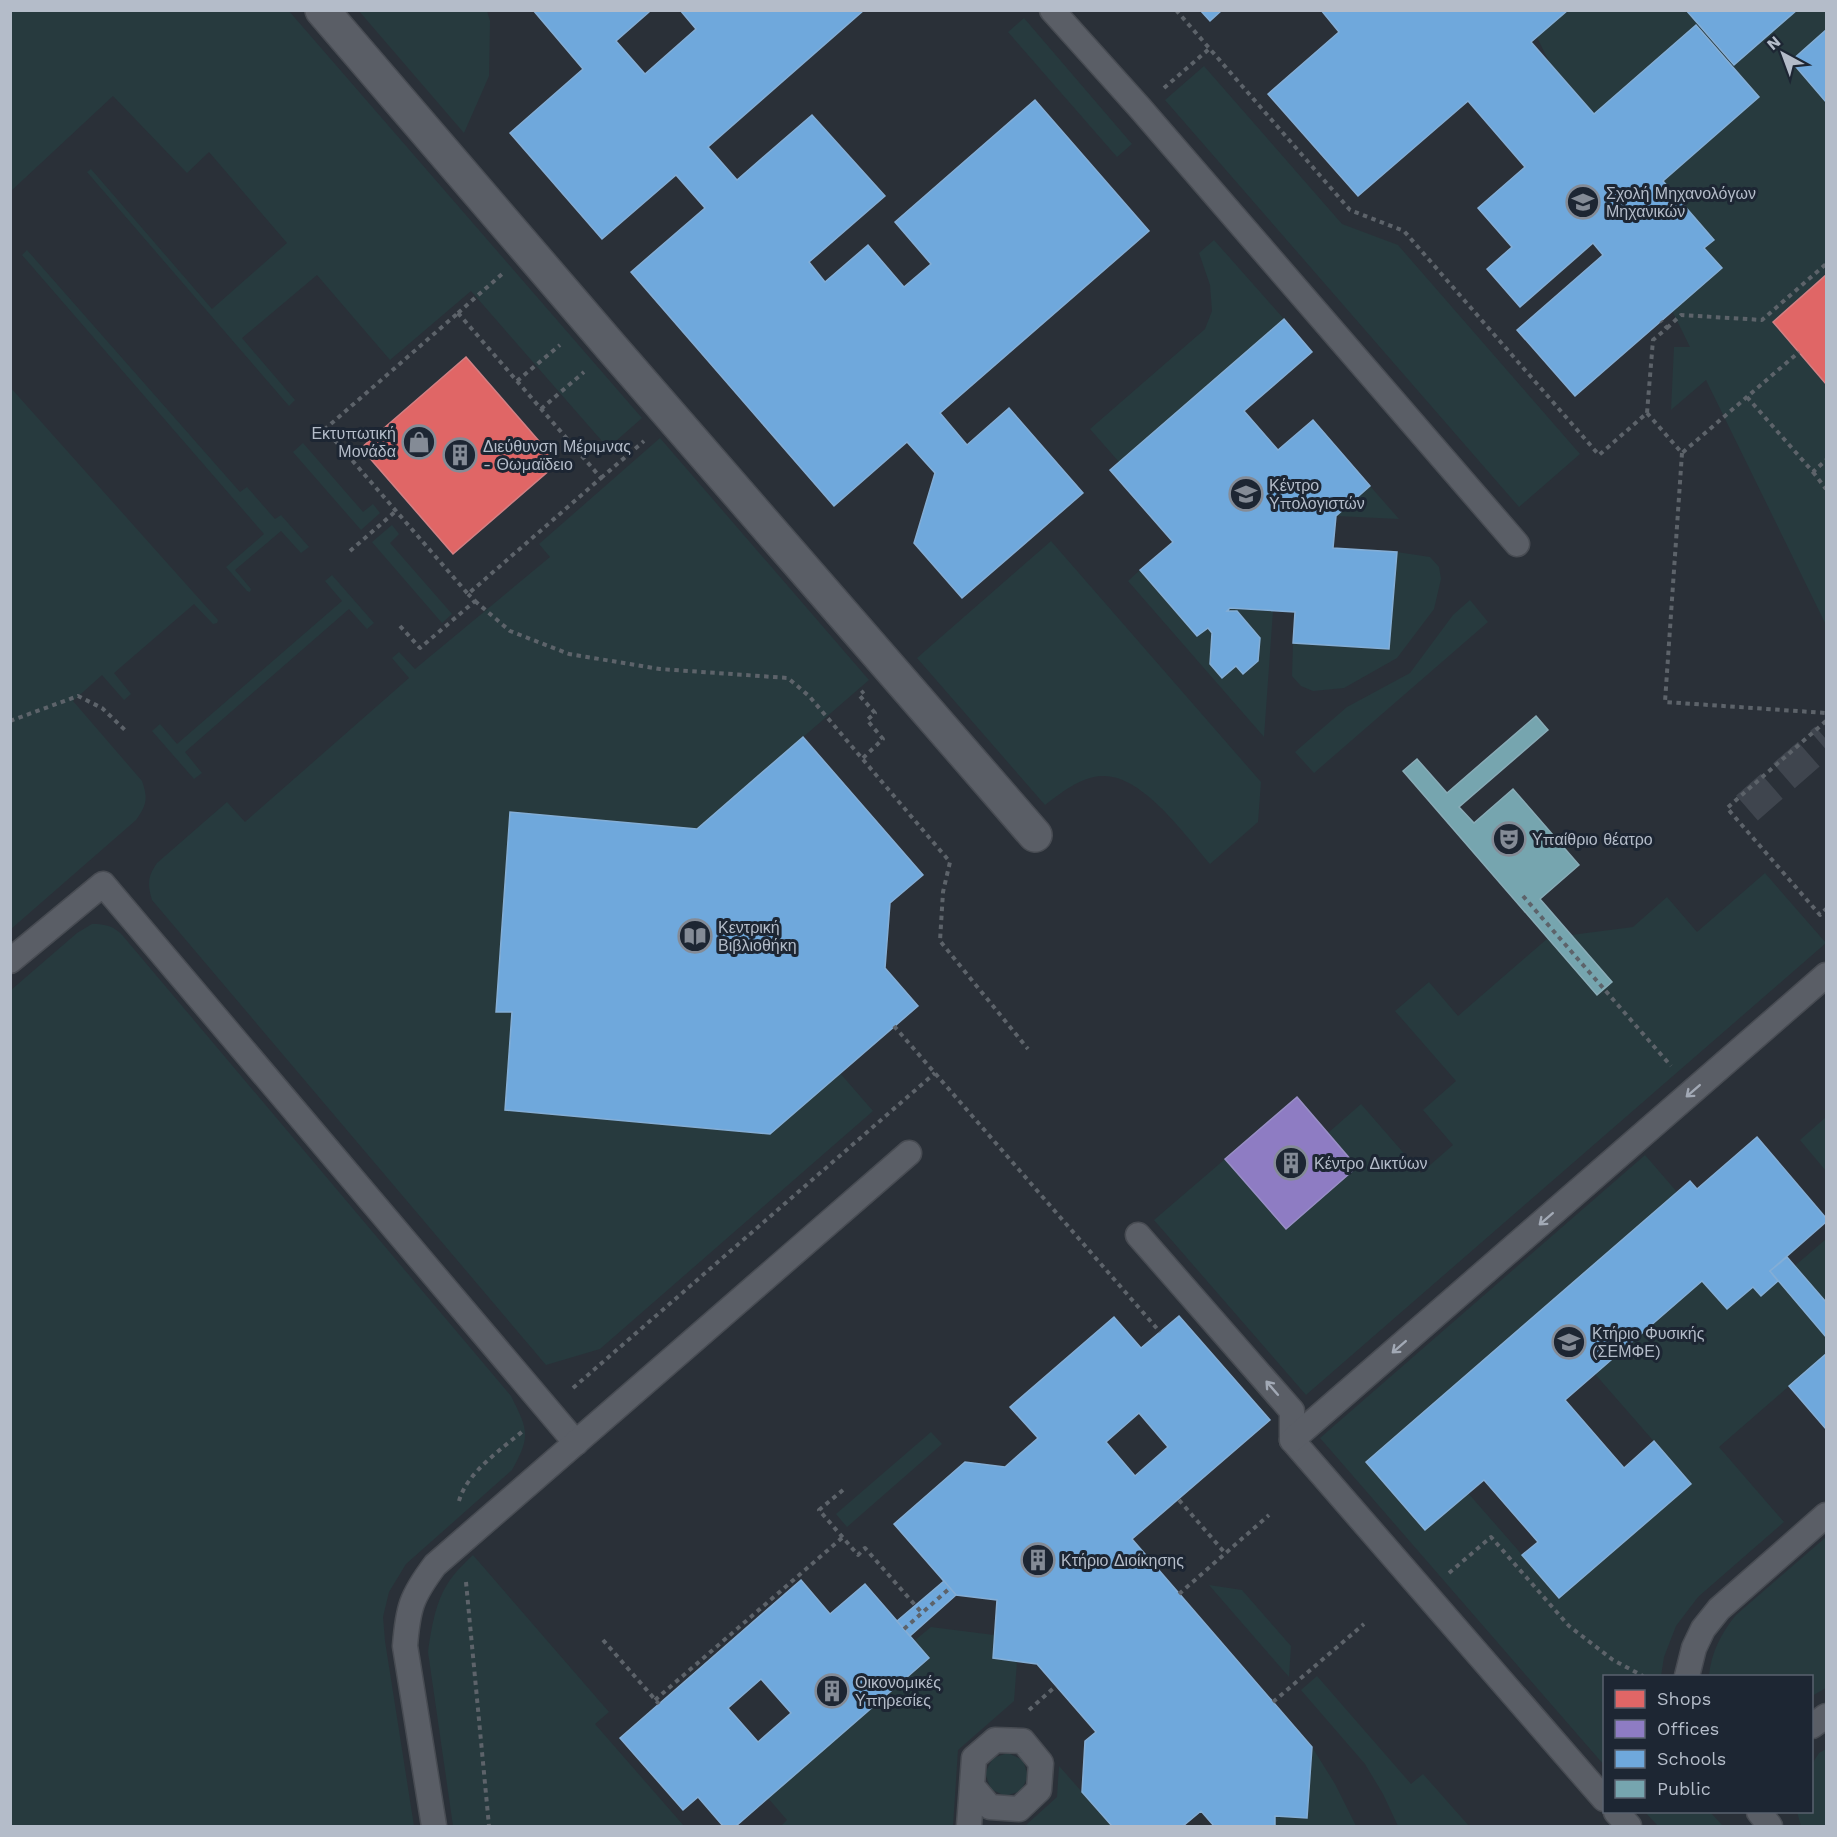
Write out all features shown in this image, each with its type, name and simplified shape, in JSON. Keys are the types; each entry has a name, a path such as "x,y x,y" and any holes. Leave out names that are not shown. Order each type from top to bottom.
{"street":[{"path":"322,10 1035,835"}],"lane":[{"path":"1052,10 1140,108 1517,544"},
{"path":"10,961 103,884 576,1443"},
{"path":"1293,1440 1827,975"},
{"path":"434,1827 405,1646 411,1603 418,1588 435,1565 909,1153"},
{"path":"1138,1235 1292,1411 1293,1440 1603,1796"},
{"path":"1687,1675 1694,1648 1703,1629 1719,1609 1827,1515"},
{"path":"1813,1725 1827,1716"},
{"path":"969,1827 972,1786"},
{"path":"1617,1813 1629,1827"},
{"path":"1760,1813 1770,1827"}],"path":[{"path":"1176,10 1350,210 1404,231 1599,455 1647,412 1653,340 1681,315 1761,320 1827,264"},
{"path":"1140,108 1209,49"},
{"path":"529,250 325,429 468,594 510,631 569,654 660,669 788,678 809,696 950,862 943,892 940,941 1028,1049"},
{"path":"1776,308 1781,314"},
{"path":"458,313 601,478"},
{"path":"517,381 588,320"},
{"path":"1661,321 1667,328"},
{"path":"541,409 612,348"},
{"path":"1682,453 1799,352"},
{"path":"1747,397 1827,489"},
{"path":"1647,412 1682,453 1665,702 1827,713"},
{"path":"468,594 672,416"},
{"path":"1813,472 1827,460"},
{"path":"350,551 396,511"},
{"path":"400,626 420,648 475,601"},
{"path":"860,695 875,713 867,720 883,739 863,758"},
{"path":"10,721 78,696 102,708 125,730"},
{"path":"1827,721 1727,808 1820,915 1827,909"},
{"path":"1523,896 1693,1091"},
{"path":"894,1026 1160,1332"},
{"path":"489,1827 458,1506 462,1491 473,1475 935,1073"},
{"path":"843,1490 819,1510 858,1555 866,1548 922,1613"},
{"path":"1179,1500 1226,1553"},
{"path":"1179,1594 1269,1515"},
{"path":"655,1700 843,1537"},
{"path":"1426,1593 1491,1537 1569,1626 1613,1660 1639,1675"},
{"path":"904,1629 950,1588"},
{"path":"1273,1702 1364,1624"},
{"path":"603,1640 659,1704"}],"green space":[{"path":"11,10 289,11 642,418 608,448 471,291 390,360 317,275 242,338 295,400 289,406 87,172 91,169 212,309 287,243 209,152 187,173 113,96 11,191"},
{"path":"359,11 487,11 490,21 489,76 464,133"},
{"path":"1524,11 1826,11 1826,625 1706,380 1671,410 1674,347 1690,347"},
{"path":"1024,18 1132,144 1117,157 1008,32"},
{"path":"1204,66 1342,224 1398,245 1580,454 1519,507 1165,100"},
{"path":"1214,240 1284,319 1119,462 1090,429 1205,329 1212,311 1210,285 1199,253"},
{"path":"27,250 240,492 247,487 275,519 281,515 309,547 301,553 281,531 235,570 251,589 250,592 247,591 226,567 264,534 22,255"},
{"path":"10,387 218,620 213,624 194,604 114,673 131,694 124,700 102,675 73,701 142,781 146,797 144,806 136,820 11,929"},
{"path":"660,438 869,680 697,829 510,812 496,1011 512,1012 505,1110 770,1134 840,1073 873,1111 600,1349 546,1365 152,900 149,880 157,863 227,802 245,822 409,678 392,658 399,652 415,669 550,557 539,544"},
{"path":"303,443 363,512 373,504 380,513 361,530 293,452"},
{"path":"1370,486 1399,519 1336,516"},
{"path":"392,525 399,534 390,543 452,614 442,623 372,542"},
{"path":"1051,541 1261,782 1258,822 1210,864 1162,808 1132,785 1117,778 1102,776 1086,779 1071,786 1045,805 917,658"},
{"path":"1397,552 1430,557 1439,567 1441,579 1434,609 1397,658 1344,688 1313,691 1301,686 1292,676 1293,643 1389,649"},
{"path":"1140,570 1197,636 1208,628 1212,633 1210,664 1222,678 1236,666 1243,674 1258,661 1260,638 1237,611 1227,611 1230,608 1273,611 1264,737 1128,581"},
{"path":"332,575 374,623 367,629 349,609 185,752 202,773 194,779 152,731 160,724 177,744 342,601 325,581"},
{"path":"1470,600 1488,622 1314,773 1295,752 1347,707 1410,673 1453,615"},
{"path":"1765,873 1826,943 1306,1395 1154,1220 1225,1159 1286,1229 1357,1167 1328,1133 1361,1104 1421,1173 1453,1145 1423,1110 1456,1081 1395,1011 1429,982 1458,1016 1548,938 1633,927 1667,897 1697,932"},
{"path":"92,924 109,926 123,936 511,1396 524,1425 525,1441 512,1470 406,1564 389,1592 383,1617 385,1641 414,1826 11,1826 11,990 77,933"},
{"path":"1826,1117 1826,1171 1800,1140"},
{"path":"1645,1155 1677,1192 1366,1462 1425,1530 1468,1493 1560,1598 1691,1484 1595,1374 1702,1281 1727,1309 1753,1287 1761,1295 1826,1239 1826,1354 1719,1447 1784,1522 1698,1597 1676,1626 1664,1657 1661,1675 1603,1675 1603,1764 1320,1438"},
{"path":"931,1432 942,1444 847,1527 836,1514"},
{"path":"1826,1537 1826,1688 1813,1695 1813,1675 1709,1675 1718,1644 1736,1615"},
{"path":"473,1555 609,1712 595,1724 684,1826 453,1826 428,1652 433,1622 442,1593 455,1573"},
{"path":"1209,1585 1242,1590 1291,1646 1289,1677"},
{"path":"931,1627 994,1635 993,1658 1017,1662 1014,1701 958,1750 953,1826 781,1826 787,1820 768,1798 929,1659 914,1641"},
{"path":"1317,1676 1411,1784 1423,1774 1469,1826 1398,1826 1365,1764 1301,1690"},
{"path":"1312,1747 1335,1784 1356,1826 1275,1826 1275,1816 1307,1818"},
{"path":"1826,1749 1826,1826 1801,1826 1797,1813 1813,1813 1813,1762 1819,1753"},
{"path":"1008,1753 1023,1760 1028,1776 1021,1791 1005,1796 991,1789 985,1773 993,1758"},
{"path":"1059,1766 1112,1826 1025,1826 1057,1797"},
{"path":"1646,1813 1711,1813 1723,1826 1658,1826"}],"building: Shops":[{"path":"1826,275 1826,384 1773,322"},
{"name":"Διεύθυνση Μέριμνας - Θωμαϊδειο","path":"466,357 558,463 453,554 361,448"}],"building: Offices":[{"name":"Κέντρο Δικτύων","path":"1297,1097 1357,1167 1286,1229 1225,1159"}],"building: Schools":[{"path":"533,10 647,10 649,12 616,41 645,74 696,29 680,10 864,10 708,147 737,180 812,115 885,196 809,262 825,282 868,245 904,287 931,264 895,222 1035,100 1149,231 940,413 967,445 1009,408 1083,493 962,598 914,543 935,473 907,442 834,506 631,272 705,208 676,175 602,239 510,133 583,69"},
{"path":"1200,10 1222,10 1210,21"},
{"name":"Σχολή Μηχανολόγων Μηχανικών","path":"1321,10 1568,10 1531,42 1594,114 1696,25 1759,97 1663,181 1714,240 1704,248 1722,268 1575,396 1517,330 1603,255 1593,243 1520,307 1487,269 1512,247 1478,208 1525,167 1468,101 1358,196 1268,94 1339,32"},
{"path":"1686,10 1797,10 1734,65"},
{"path":"1826,30 1826,102 1791,61"},
{"name":"Κέντρο Υπολογιστών","path":"1284,319 1312,352 1244,411 1278,450 1313,420 1370,486 1336,516 1333,548 1397,552 1389,649 1293,643 1295,612 1230,608 1227,611 1237,611 1260,638 1258,661 1243,674 1236,666 1222,678 1210,664 1212,633 1208,628 1197,636 1140,570 1173,542 1110,470"},
{"name":"Κεντρική Βιβλιοθήκη","path":"803,737 923,875 890,903 885,968 918,1006 770,1134 505,1110 512,1012 496,1012 510,812 697,829"},
{"name":"Κτήριο Φυσικής (ΣΕΜΦΕ)","path":"1757,1137 1826,1218 1826,1222 1770,1271 1778,1281 1761,1296 1753,1287 1727,1309 1702,1281 1565,1400 1624,1468 1654,1441 1691,1484 1559,1598 1522,1555 1538,1542 1484,1480 1425,1530 1366,1462 1690,1181 1697,1189"},
{"path":"1787,1257 1826,1302 1826,1337 1770,1271"},
{"name":"Κτήριο Διοίκησης","path":"1179,1316 1270,1420 1132,1539 1312,1747 1307,1818 1275,1816 1275,1826 1214,1826 1201,1811 1183,1826 1112,1826 1082,1792 1085,1741 1096,1732 1037,1664 993,1658 997,1600 956,1595 894,1524 965,1462 1005,1467 1038,1438 1010,1407 1114,1317 1141,1348","holes":["1139,1413 1168,1447 1135,1476 1106,1442"]},
{"path":"1826,1354 1826,1429 1789,1386"},
{"name":"Οικονομικές Υπηρεσίες","path":"801,1580 830,1614 865,1584 929,1658 736,1826 723,1826 698,1797 683,1810 620,1738","holes":["761,1679 791,1713 758,1742 728,1708"]},
{"path":"944,1581 956,1595 910,1636 897,1621"}],"building: Public":[{"name":"Υπαίθριο θέατρο","path":"1536,716 1548,730 1459,807 1474,823 1513,789 1579,865 1540,899 1612,982 1597,995 1403,771 1417,759 1447,793"}],"tunnel":[{"path":"1747,808 1826,739"}],"place":[{"name":"Σχολή Μηχανολόγων Μηχανικών","path":"1583,202"},
{"name":"Εκτυπωτική Μονάδα","path":"419,442"},
{"name":"Διεύθυνση Μέριμνας - Θωμαϊδειο","path":"460,455"},
{"name":"Κέντρο Υπολογιστών","path":"1246,494"},
{"name":"Υπαίθριο θέατρο","path":"1509,839"},
{"name":"Κεντρική Βιβλιοθήκη","path":"695,936"},
{"name":"Κέντρο Δικτύων","path":"1291,1163"},
{"name":"Κτήριο Φυσικής (ΣΕΜΦΕ)","path":"1569,1342"},
{"name":"Κτήριο Διοίκησης","path":"1038,1560"},
{"name":"Οικονομικές Υπηρεσίες","path":"832,1691"}]}
